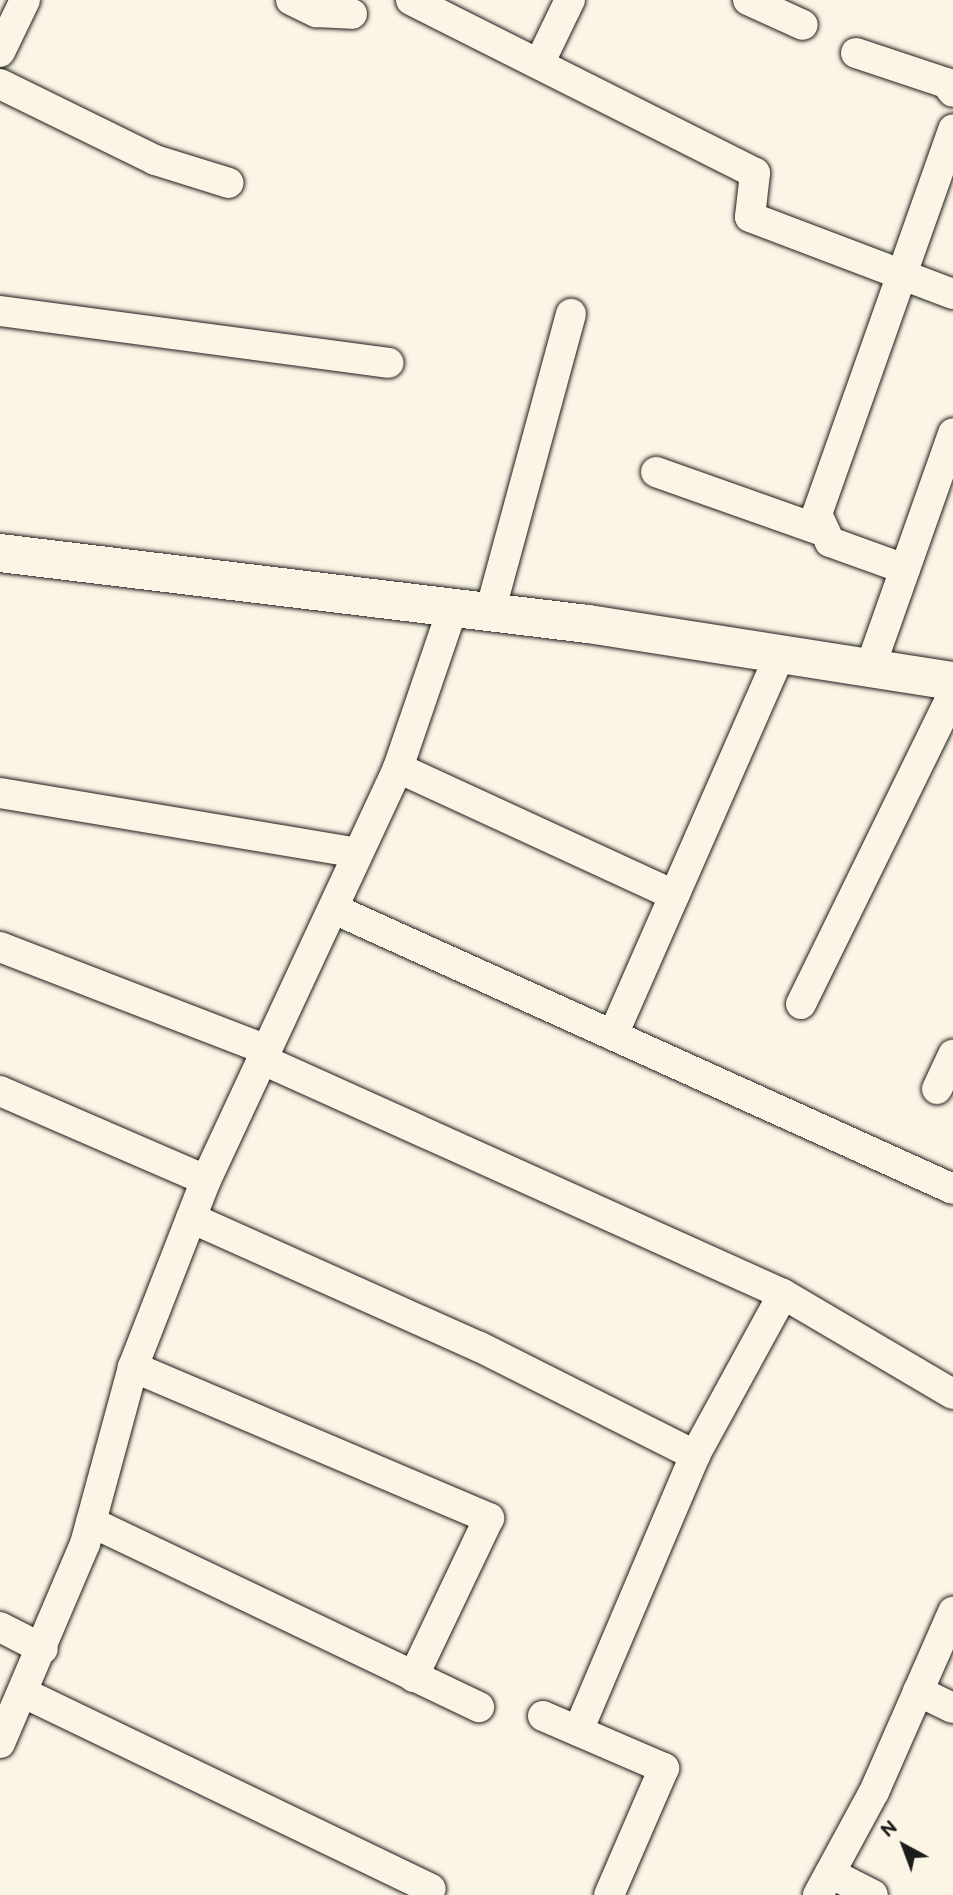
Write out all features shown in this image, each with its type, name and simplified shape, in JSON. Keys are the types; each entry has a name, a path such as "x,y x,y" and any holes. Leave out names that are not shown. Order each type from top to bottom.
{"main road":[{"path":"0,553 453,607 953,681"}],"street":[{"path":"0,52 25,0"},
{"path":"292,0 316,12 352,14"},
{"path":"411,0 755,173 750,217 953,294"},
{"path":"539,64 570,0"},
{"path":"748,0 803,25"},
{"path":"856,53 946,83 953,92"},
{"path":"0,84 155,160 229,183"},
{"path":"905,569 830,542 820,530 817,514 898,274 953,129"},
{"path":"0,311 389,363"},
{"path":"490,612 571,314"},
{"path":"870,668 905,569 940,508 953,433"},
{"path":"656,472 820,530"},
{"path":"0,1743 26,1693 91,1522 133,1367 206,1180 398,768 453,607"},
{"path":"612,1035 780,654"},
{"path":"801,1004 953,694"},
{"path":"398,768 674,895"},
{"path":"0,793 357,853"},
{"path":"334,909 953,1189"},
{"path":"0,947 263,1054 783,1294 953,1394"},
{"path":"937,1090 953,1055"},
{"path":"0,1091 206,1180"},
{"path":"191,1218 480,1347 695,1455"},
{"path":"578,1731 695,1455 783,1294"},
{"path":"133,1367 489,1518 413,1676"},
{"path":"91,1522 479,1707"},
{"path":"873,1895 824,1884 918,1691 953,1612"},
{"path":"0,1627 43,1649"},
{"path":"918,1691 953,1708"},
{"path":"26,1693 400,1886 431,1889"},
{"path":"543,1716 664,1768 609,1895"}]}
